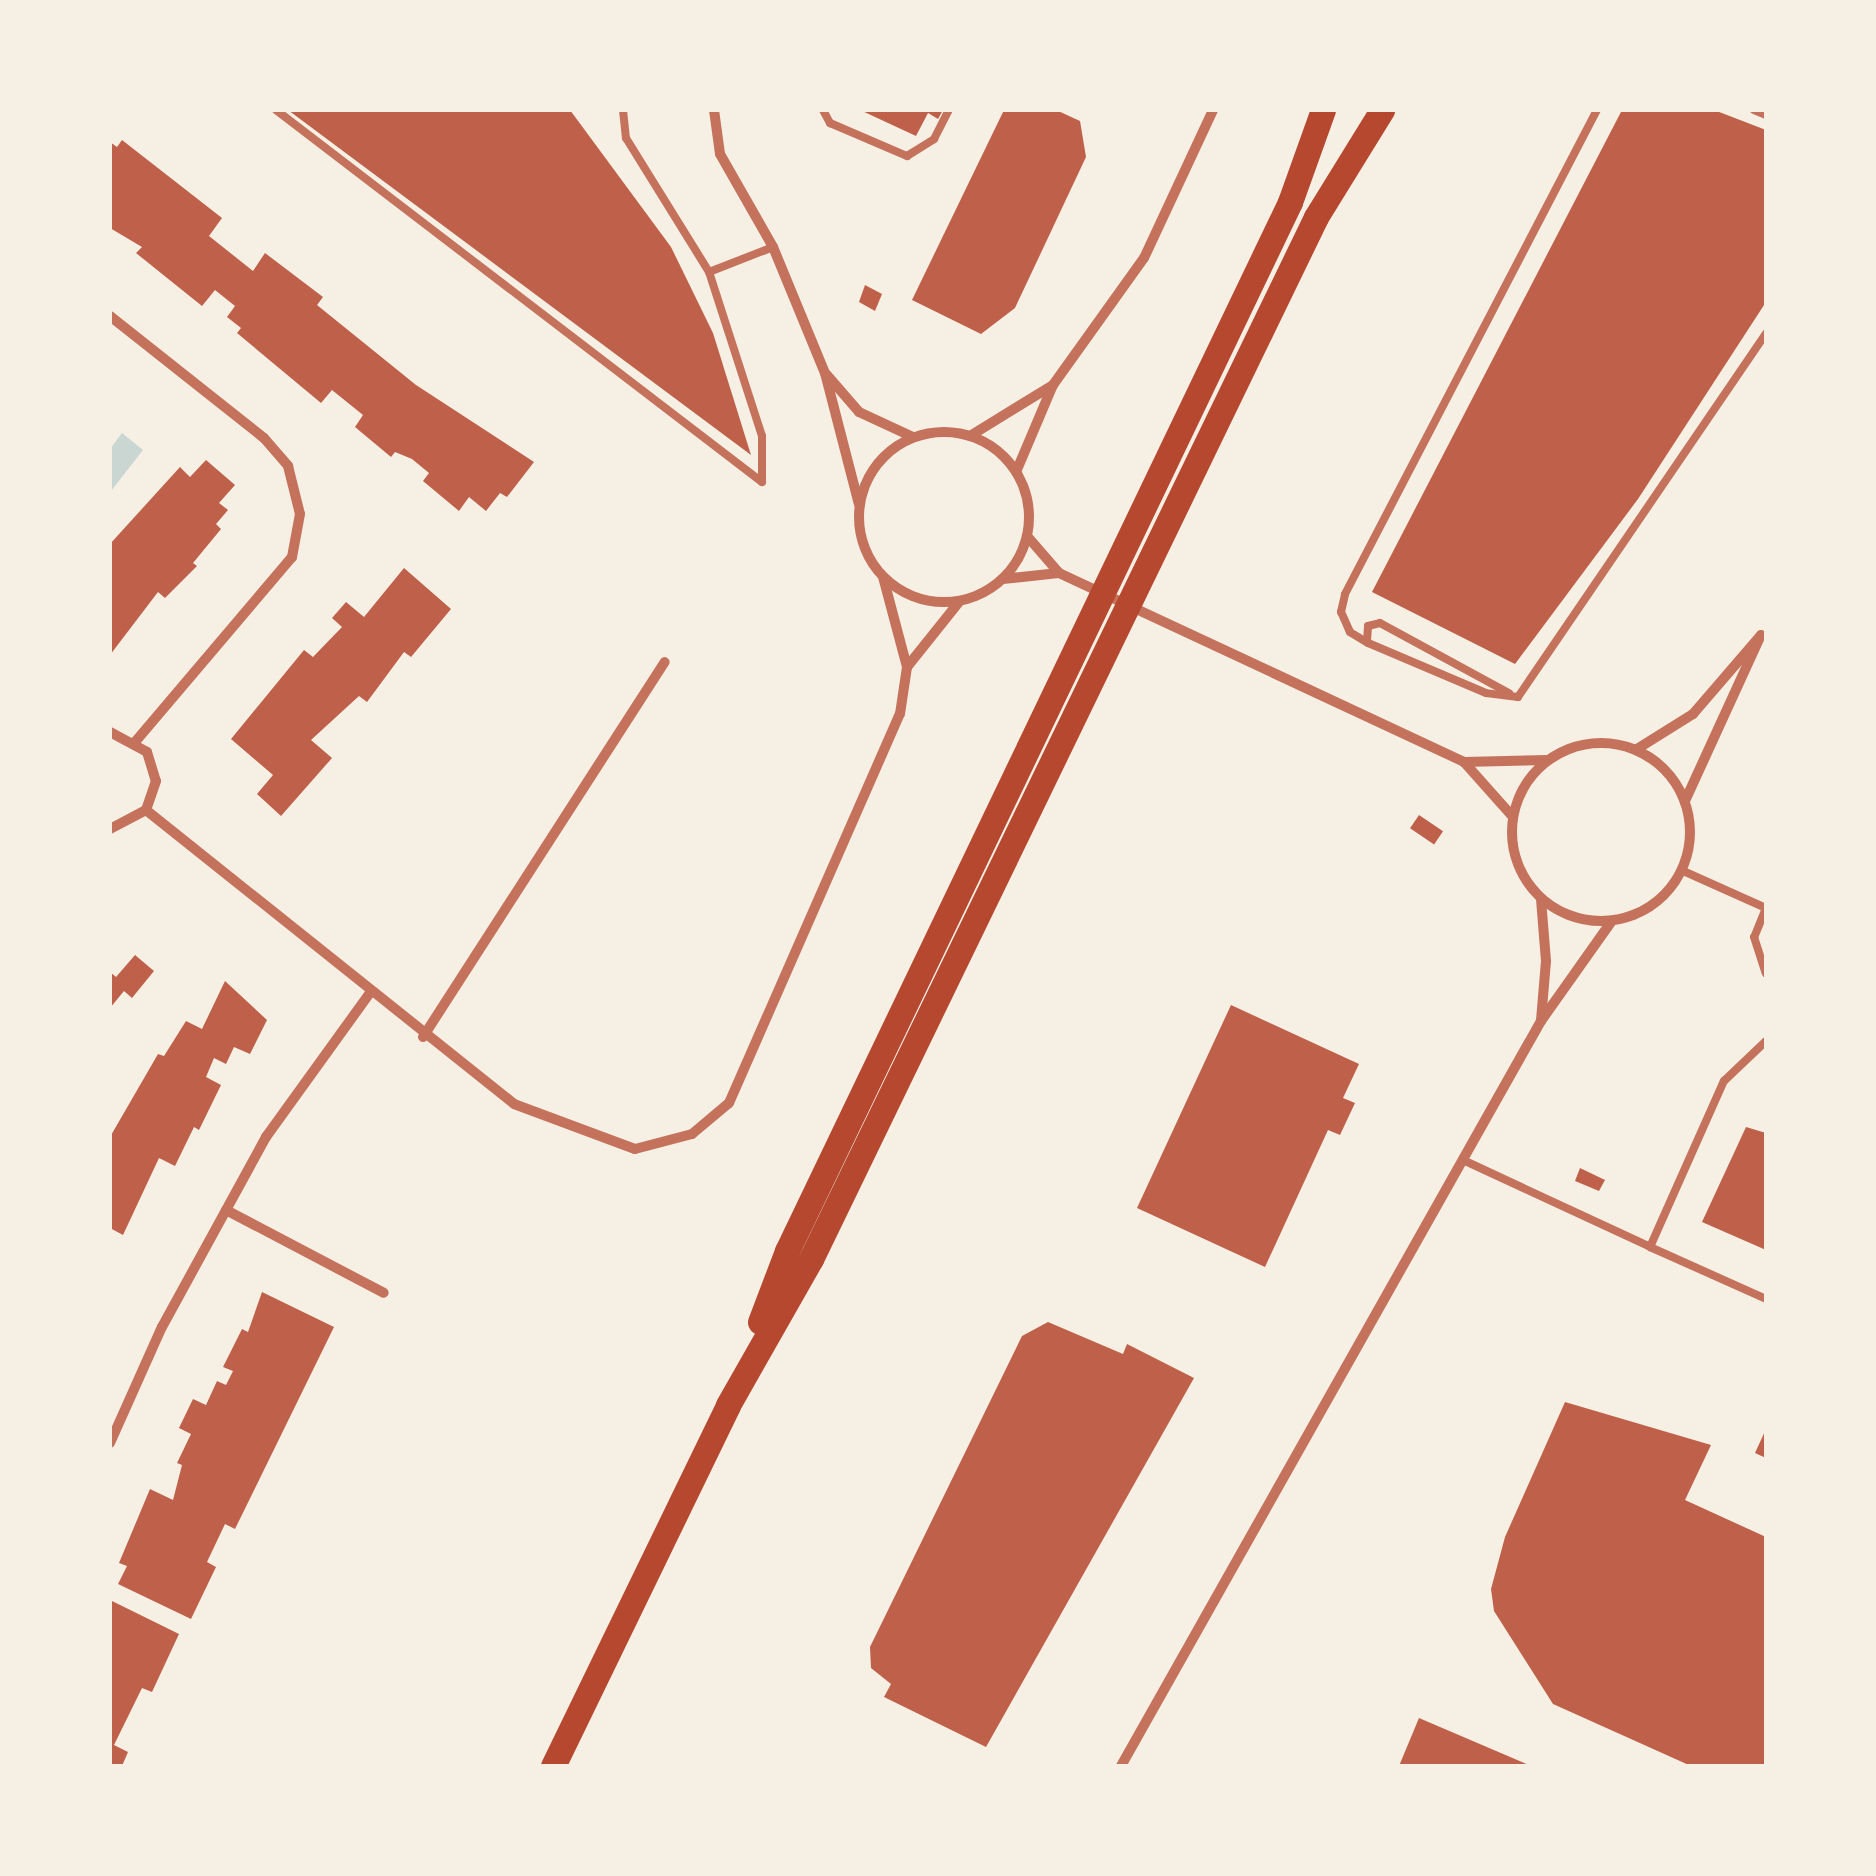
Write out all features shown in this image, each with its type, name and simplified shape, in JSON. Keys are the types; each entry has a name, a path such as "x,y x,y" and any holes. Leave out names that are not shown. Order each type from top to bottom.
{"main road":[{"path":"1290,202 1324,110"},
{"path":"1147,531 1334,110"},
{"path":"553,1766 728,1406 787,1252 1147,531 1316,217 1367,110"},
{"path":"1316,217 1382,110"}],"street":[{"path":"714,110 720,154 773,247 825,373 860,505 868,556 883,577 906,594 960,602"},
{"path":"1016,472 1054,385 1144,258 1213,110"},
{"path":"110,316 264,438 288,466 300,514 292,557 136,742"},
{"path":"825,373 858,412 913,438 970,436 1054,385"},
{"path":"970,436 996,450 1016,472 1026,492 1027,536 1003,579"},
{"path":"860,505 878,464 913,438"},
{"path":"1027,536 1059,573 1464,762 1513,817"},
{"path":"908,667 960,602 1003,579 1059,573"},
{"path":"146,810 423,1037 514,1104 567,1127 635,1149 692,1134 729,1103 900,714 908,667 883,577"},
{"path":"1637,748 1693,714 1764,631"},
{"path":"1685,801 1764,631"},
{"path":"423,1037 665,662"},
{"path":"110,732 136,742 154,766 146,810"},
{"path":"1121,1766 1541,1021 1611,922 1660,900 1681,870 1690,828 1685,801 1666,770 1637,748 1590,742 1548,760 1464,762"},
{"path":"1541,1021 1546,961 1541,899 1512,847 1513,817 1524,785 1548,760"},
{"path":"110,829 146,810"},
{"path":"1541,899 1562,913 1611,922"},
{"path":"110,1442 266,1136 370,994"},
{"path":"226,1210 384,1293"}],"lane":[{"path":"276,110 762,482 762,436 709,272 626,138 623,110"},
{"path":"824,110 830,123 907,156 934,139 949,110"},
{"path":"1518,697 1486,693 1368,643 1350,632 1341,612 1345,594 1598,110"},
{"path":"1754,110 1766,115"},
{"path":"709,272 773,247"},
{"path":"1518,697 1766,334"},
{"path":"1368,643 1368,626 1380,622 1518,697"},
{"path":"1681,870 1766,908 1754,937 1766,972"},
{"path":"1650,1246 1724,1081 1766,1042"},
{"path":"1462,1160 1766,1300"}],"shaded area":[{"path":"122,433 143,450 111,491 110,449"}],"building":[{"path":"288,110 570,110 671,247 713,333 751,455"},
{"path":"860,110 943,110 938,119 928,113 916,136"},
{"path":"1004,110 1056,110 1080,121 1086,157 1015,308 981,334 912,300"},
{"path":"1622,110 1714,110 1766,130 1766,302 1638,499 1515,664 1372,592"},
{"path":"122,140 222,218 209,236 253,271 265,253 323,297 317,305 416,385 534,462 507,497 500,493 486,511 469,497 459,511 423,481 429,473 412,459 395,452 391,457 355,427 363,415 332,390 321,403 237,333 241,328 227,317 235,306 215,290 202,306 136,253 142,247 110,228 110,142 117,147"},
{"path":"865,285 882,294 875,311 859,302"},
{"path":"206,460 235,485 219,503 228,510 216,524 221,529 193,563 197,566 165,598 158,592 110,655 110,544 180,467 190,477"},
{"path":"404,568 451,609 411,657 404,652 367,702 359,696 311,740 332,758 281,816 257,794 273,775 231,739 304,650 313,657 342,627 332,618 346,602 364,617"},
{"path":"1419,815 1443,831 1434,844 1410,828"},
{"path":"135,955 154,971 132,998 124,991 110,1008 110,972 116,977"},
{"path":"225,981 267,1020 250,1054 234,1047 226,1064 214,1058 206,1077 221,1085 199,1130 194,1127 175,1166 159,1158 123,1235 110,1228 110,1137 158,1054 164,1056 186,1021 202,1029"},
{"path":"1231,1005 1359,1064 1343,1098 1355,1103 1340,1135 1328,1130 1265,1267 1137,1208"},
{"path":"1746,1127 1766,1133 1766,1250 1702,1222"},
{"path":"1580,1168 1605,1180 1599,1191 1575,1181"},
{"path":"262,1292 334,1327 235,1529 225,1524 207,1562 216,1567 191,1619 118,1584 127,1566 119,1563 150,1489 173,1500 182,1465 177,1463 191,1434 179,1428 193,1399 206,1405 217,1381 226,1385 233,1371 223,1367 242,1329 248,1332"},
{"path":"1048,1322 1123,1354 1127,1344 1194,1378 986,1747 884,1697 891,1684 871,1668 870,1647 1022,1336"},
{"path":"1565,1402 1711,1445 1685,1500 1766,1537 1766,1766 1691,1766 1553,1704 1494,1611 1491,1589 1505,1537"},
{"path":"1766,1429 1766,1458 1755,1453"},
{"path":"112,1601 179,1634 152,1692 142,1688 114,1745 128,1752 122,1766 110,1766"},
{"path":"1419,1718 1531,1766 1399,1766"}]}
